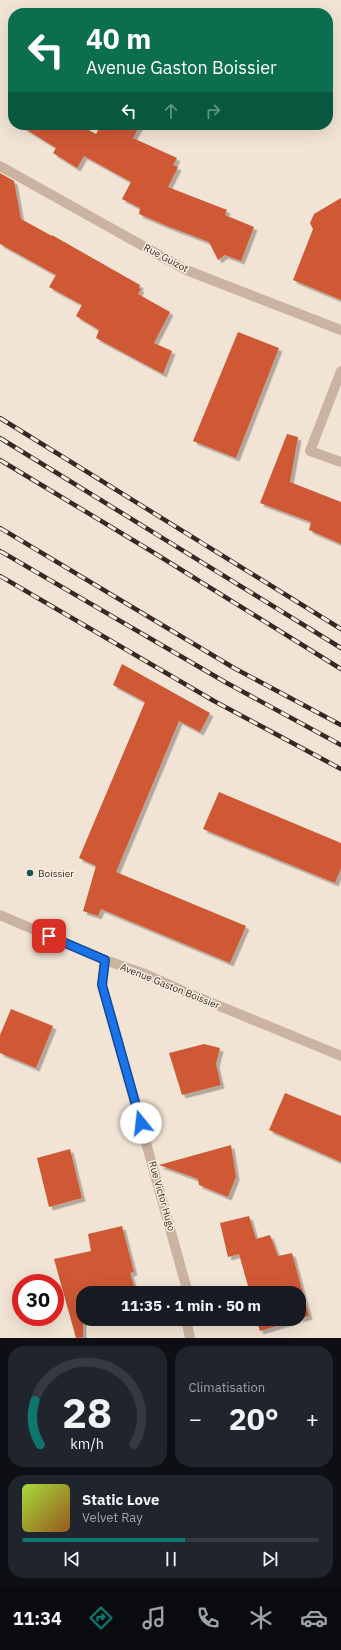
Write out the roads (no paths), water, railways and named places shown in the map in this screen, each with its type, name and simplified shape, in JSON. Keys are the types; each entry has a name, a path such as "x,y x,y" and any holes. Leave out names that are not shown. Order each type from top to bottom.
{"street":[{"name":"Rue Guizot","path":"0,166 186,270 341,330"},
{"path":"341,371 310,451 341,462"},
{"name":"Avenue Gaston Boissier","path":"0,915 105,960 145,974 188,994 341,1056"},
{"name":"Rue Victor Hugo","path":"105,960 102,985 186,1286"},
{"path":"187,1326 190,1338"}],"railway":[{"path":"0,418 341,629"},
{"path":"0,438 341,648"},
{"path":"0,460 151,551 341,669"},
{"path":"0,528 234,668 341,725"},
{"path":"0,551 225,682 341,745"},
{"path":"0,576 214,701 341,769"}],"place":[{"name":"Boissier","path":"30,873"}]}
